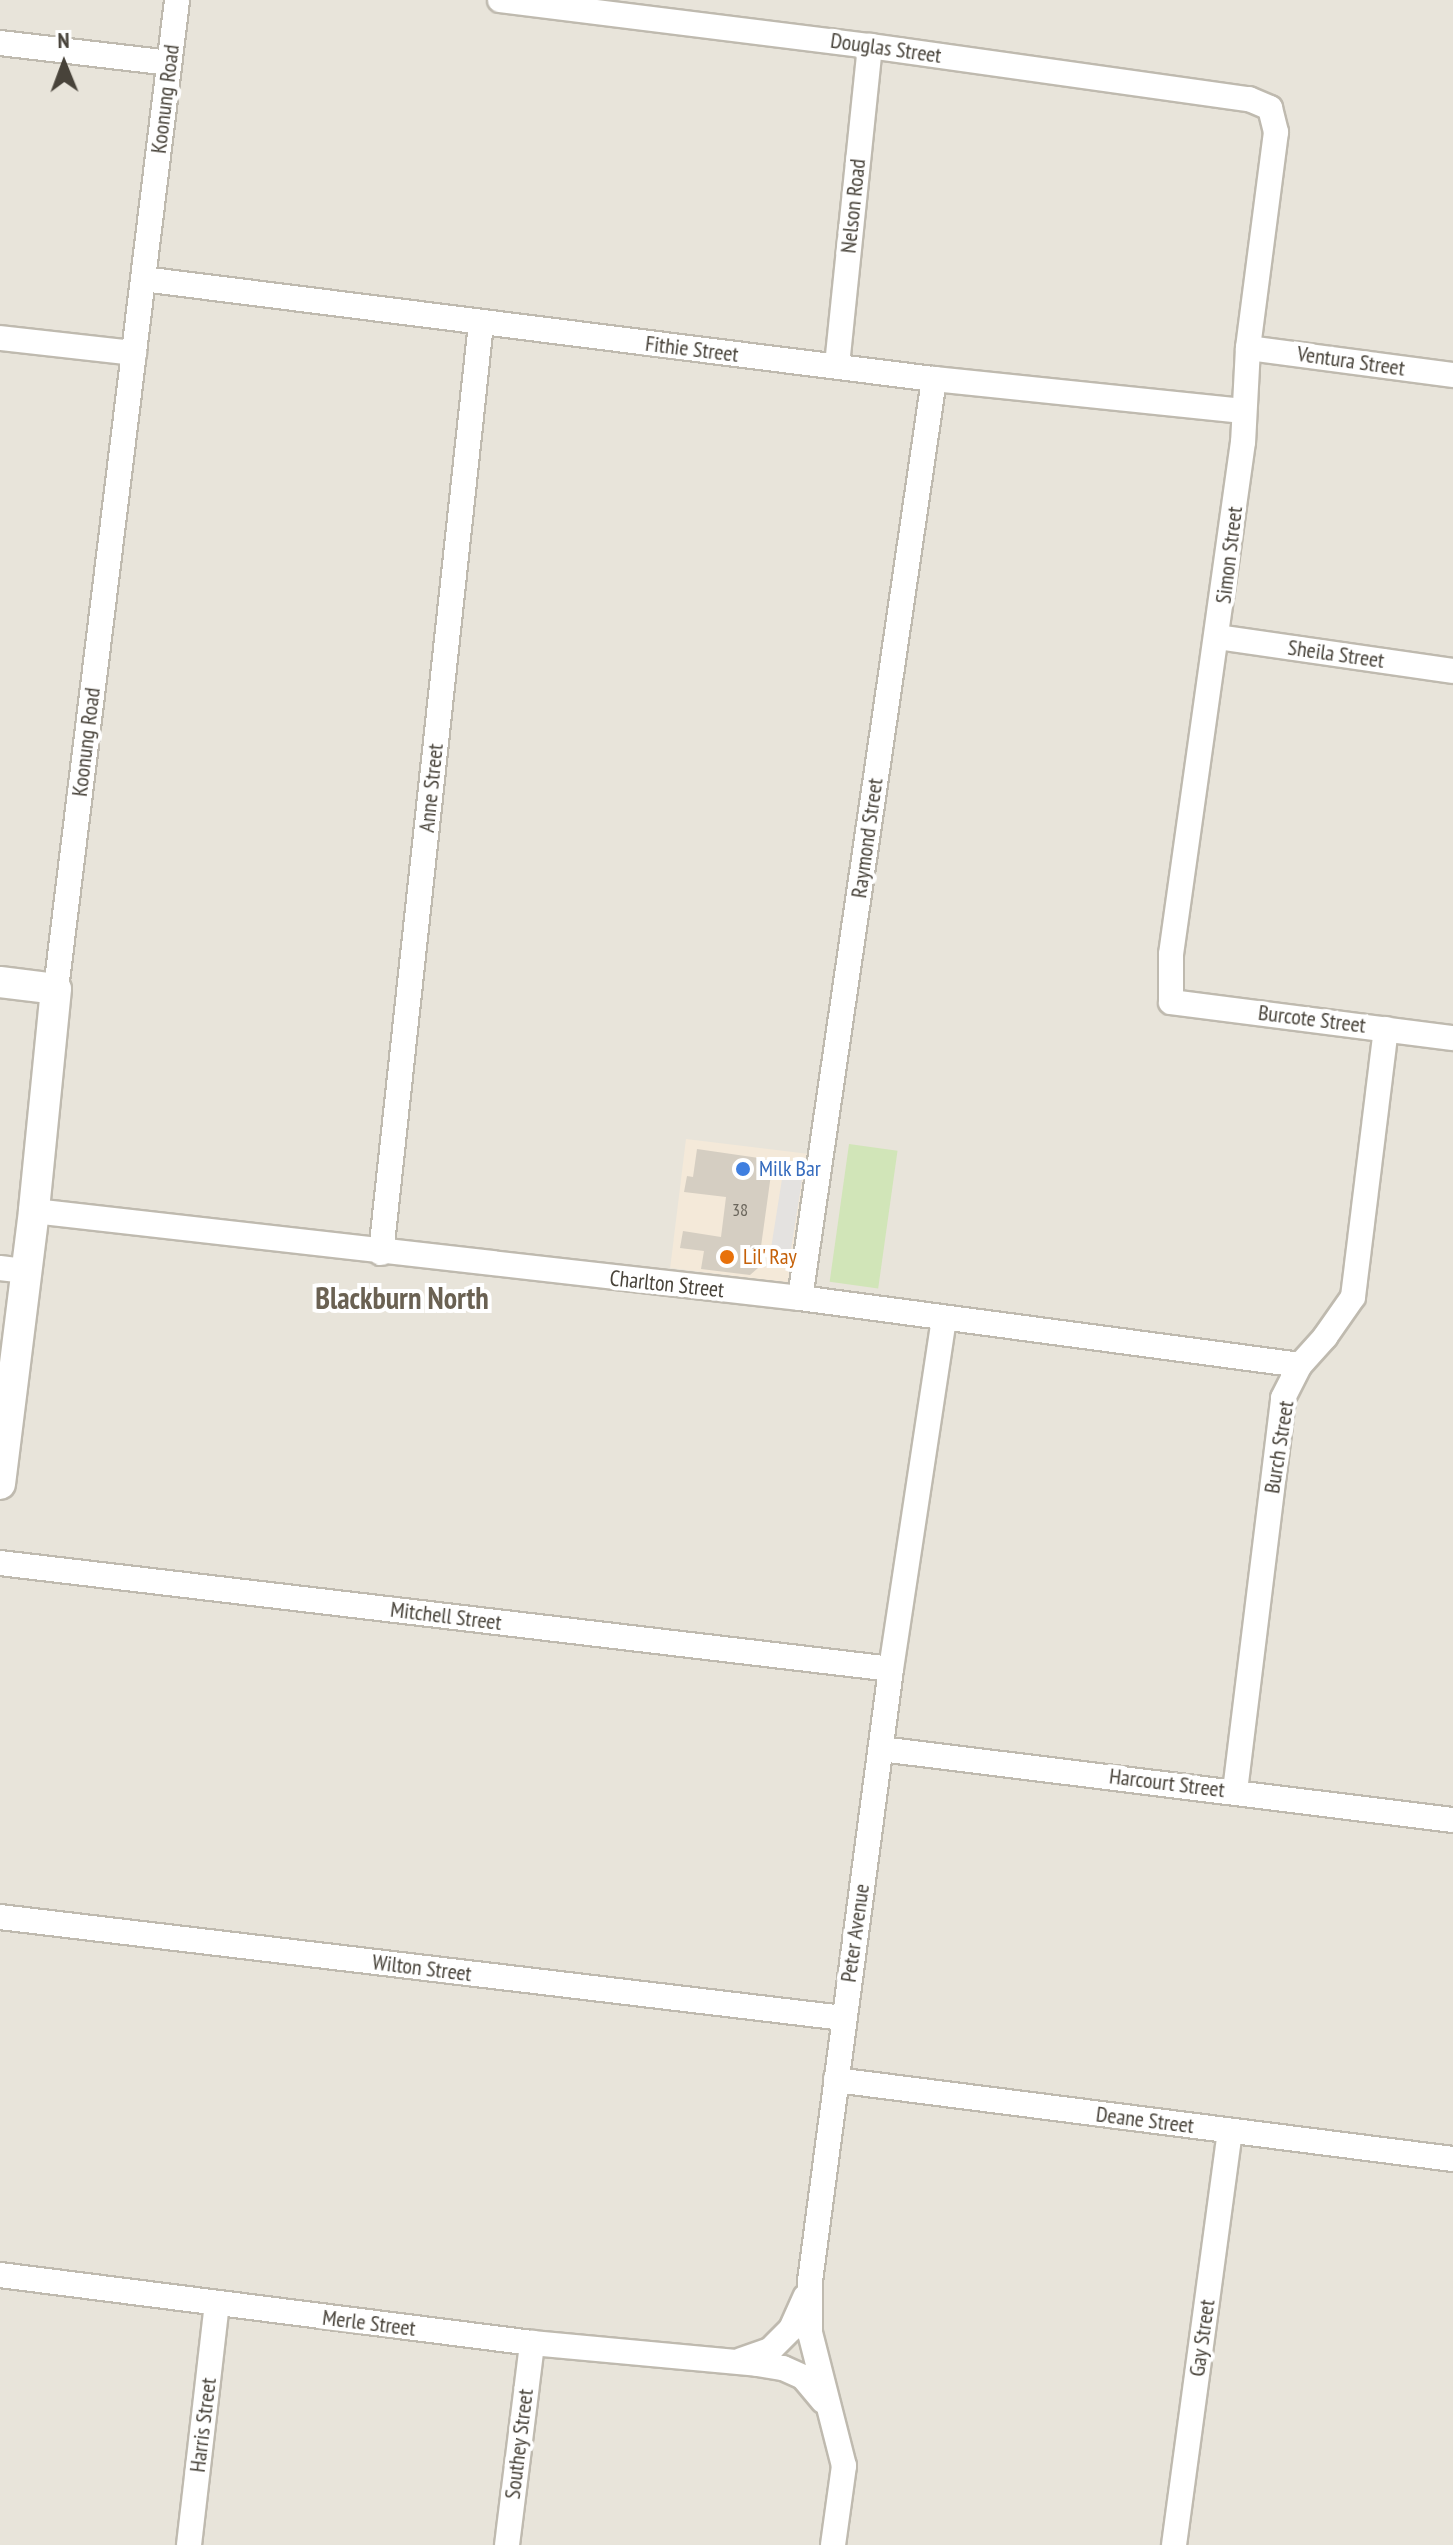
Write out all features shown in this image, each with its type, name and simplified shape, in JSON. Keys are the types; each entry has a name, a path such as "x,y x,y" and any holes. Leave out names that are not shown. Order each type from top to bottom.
{"street":[{"name":"Koonung Road","path":"0,1484 13,1270 34,1211 56,989 177,0"},
{"name":"Douglas Street","path":"500,0 870,46 1249,99 1270,108"},
{"path":"0,43 169,63"},
{"name":"Nelson Road","path":"837,365 870,46"},
{"name":"Simon Street","path":"1171,1002 1171,954 1243,442 1248,348 1276,132 1270,108"},
{"name":"Fithie Street","path":"143,279 934,379 1243,411"},
{"name":"Anne Street","path":"381,1253 481,324"},
{"path":"0,338 134,353"},
{"name":"Ventura Street","path":"1248,348 1453,375"},
{"name":"Raymond Street","path":"800,1298 934,379"},
{"name":"Sheila Street","path":"1218,637 1453,671"},
{"path":"0,982 56,989"},
{"name":"Burcote Street","path":"1171,1002 1453,1038"},
{"name":"Burch Street","path":"1235,1791 1283,1398 1300,1365 1325,1337 1353,1297 1386,1029"},
{"name":"Charlton Street","path":"34,1211 381,1253 800,1298 1300,1365"},
{"name":"Peter Avenue","path":"833,2545 844,2466 810,2333 810,2281 891,1669 944,1319"},
{"name":"Mitchell Street","path":"0,1563 891,1669"},
{"name":"Harcourt Street","path":"881,1749 1453,1820"},
{"name":"Wilton Street","path":"0,1917 843,2018"},
{"name":"Deane Street","path":"836,2080 1453,2159"},
{"name":"Gay Street","path":"1174,2545 1230,2131"},
{"name":"Merle Street","path":"0,2275 532,2343 739,2361 783,2368 803,2377 827,2406"},
{"name":"Merle Street","path":"739,2361 770,2350 791,2329 810,2281"},
{"name":"Harris Street","path":"189,2545 217,2304"},
{"name":"Southey Street","path":"507,2545 532,2343"}],"shaded area":[{"path":"0,0 1453,0 1453,2545 0,2545"},
{"path":"686,1139 809,1154 793,1283 670,1268"},
{"path":"785,1160 805,1163 789,1265 769,1262"}],"green space":[{"path":"849,1144 898,1151 878,1288 830,1282"}],"building":[{"path":"697,1149 773,1160 758,1268 750,1275 701,1269 704,1251 680,1248 683,1231 721,1237 726,1197 684,1192 687,1176 693,1177"}],"place":[{"name":"Milk Bar","path":"743,1169"},
{"name":"Lil' Ray","path":"727,1257"}],"district":[{"name":"Blackburn North","path":"402,1298"}]}
